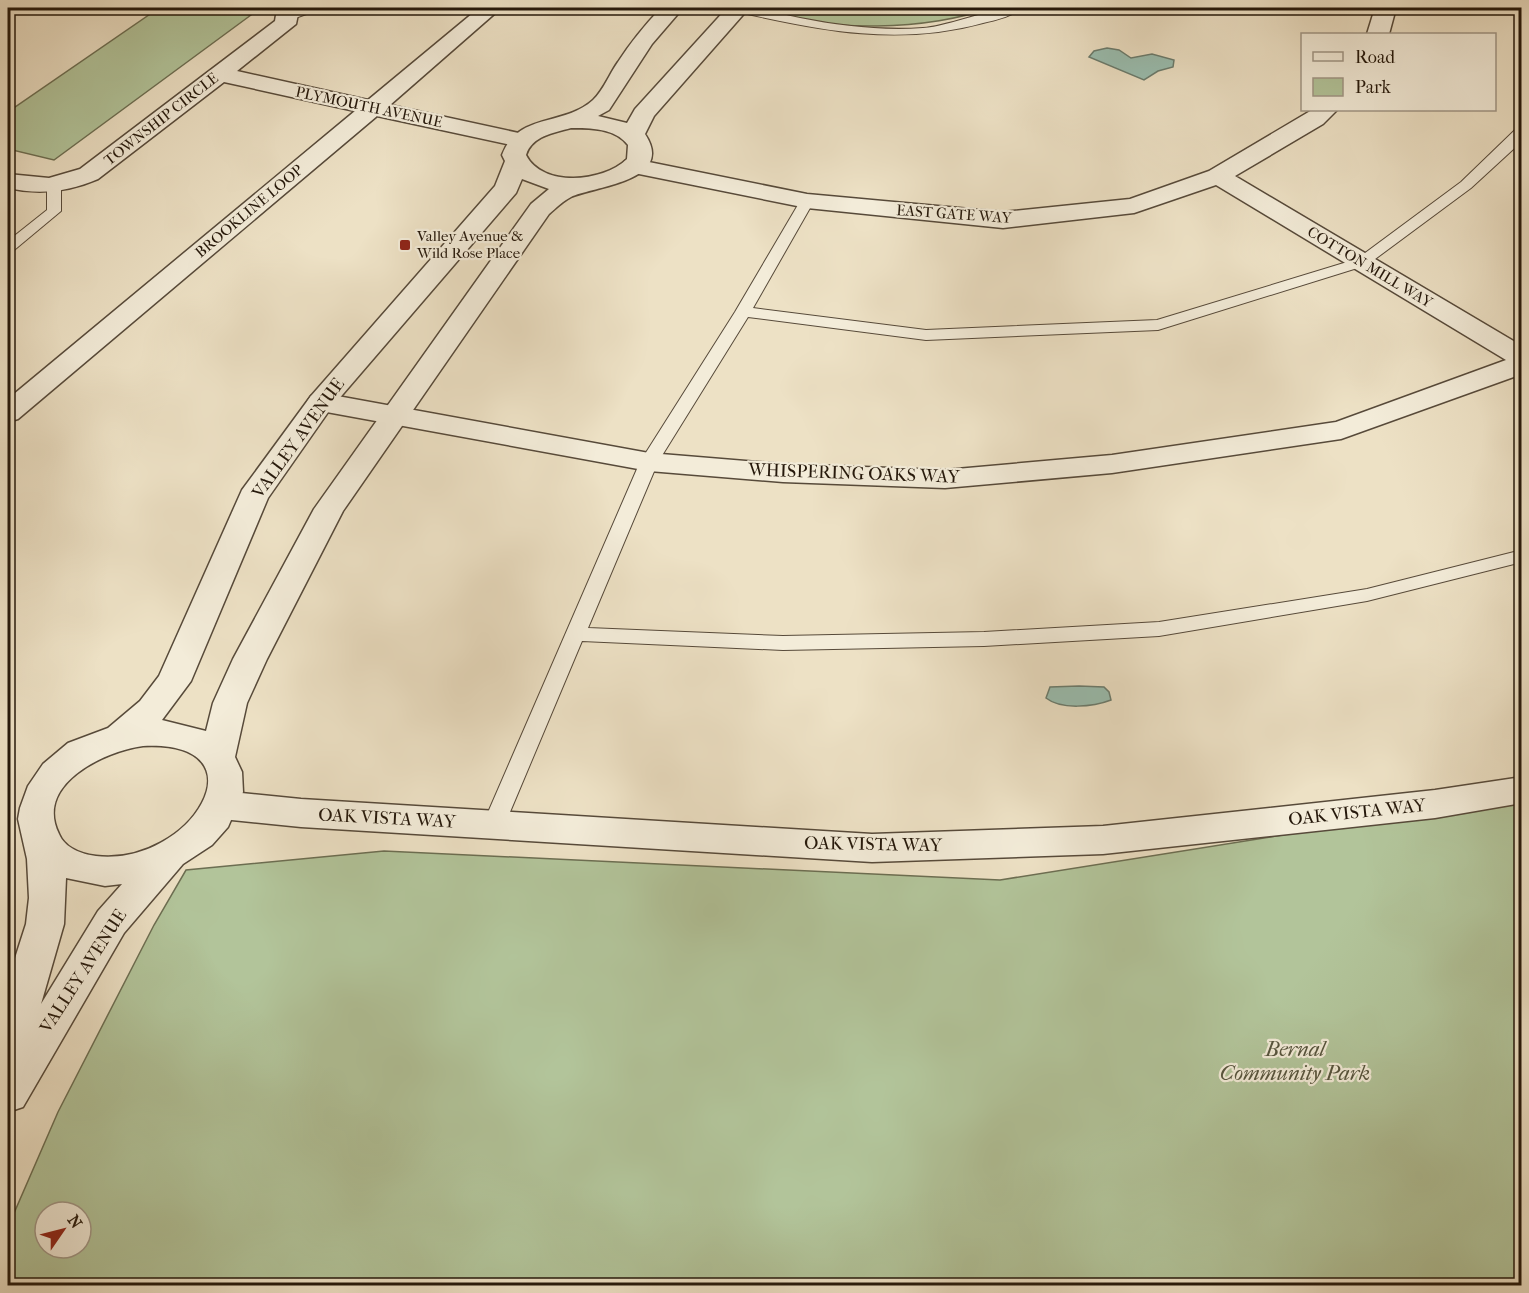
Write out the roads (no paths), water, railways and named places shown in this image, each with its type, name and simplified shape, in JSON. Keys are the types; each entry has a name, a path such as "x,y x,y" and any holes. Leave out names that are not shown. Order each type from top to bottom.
{"street":[{"name":"BROOKLINE LOOP","path":"8,413 491,8"},
{"path":"580,185 540,181 524,173 518,152 542,128 570,121 601,105 643,40 672,8"},
{"path":"633,135 642,114 739,8"},
{"path":"1378,33 1385,8"},
{"name":"TOWNSHIP CIRCLE","path":"8,181 23,184 54,184 89,174 285,24 284,12"},
{"name":"PLYMOUTH AVENUE","path":"219,74 372,108 518,152"},
{"name":"EAST GATE WAY","path":"634,166 807,201 1003,220 1134,206 1218,177 1316,119 1324,111"},
{"path":"222,806 226,788 224,772 217,758 230,703 250,659 329,509 540,209 559,193 580,185 621,175 634,166 640,156 640,145 633,135 617,126 595,121 570,121"},
{"name":"VALLEY AVENUE","path":"8,1057 45,919 48,887 42,841 35,817 42,791 61,767 89,748 121,735 152,710 174,681 253,497 321,402 507,188 518,152"},
{"name":"COTTON MILL WAY","path":"1218,177 1521,358"},
{"name":"WHISPERING OAKS WAY","path":"321,402 649,462 783,472 945,479 1112,464 1341,430 1521,364"},
{"name":"VALLEY AVENUE","path":"121,735 160,732 194,739 217,758"},
{"name":"OAK VISTA WAY","path":"222,806 301,813 883,848 1103,840 1435,804 1521,790"},
{"name":"VALLEY AVENUE","path":"42,841 62,860 94,870 132,869 170,856 193,842 210,825 222,806"},
{"name":"VALLEY AVENUE","path":"8,1094 111,922 170,856"}],"lane":[{"path":"284,12 317,8"},
{"path":"739,8 806,24 898,34 965,26 1014,8"},
{"path":"743,312 926,335 1158,325 1362,262 1466,185 1515,140 1521,130"},
{"path":"8,248 54,211 54,184"},
{"path":"494,824 649,462 743,312 807,201"},
{"path":"576,634 783,643 984,639 1159,629 1367,596 1521,556"}],"place":[{"name":"Valley Avenue & Wild Rose Place","path":"405,245"}],"park label":[{"name":"Bernal Community Park","path":"1295,1061"}]}
